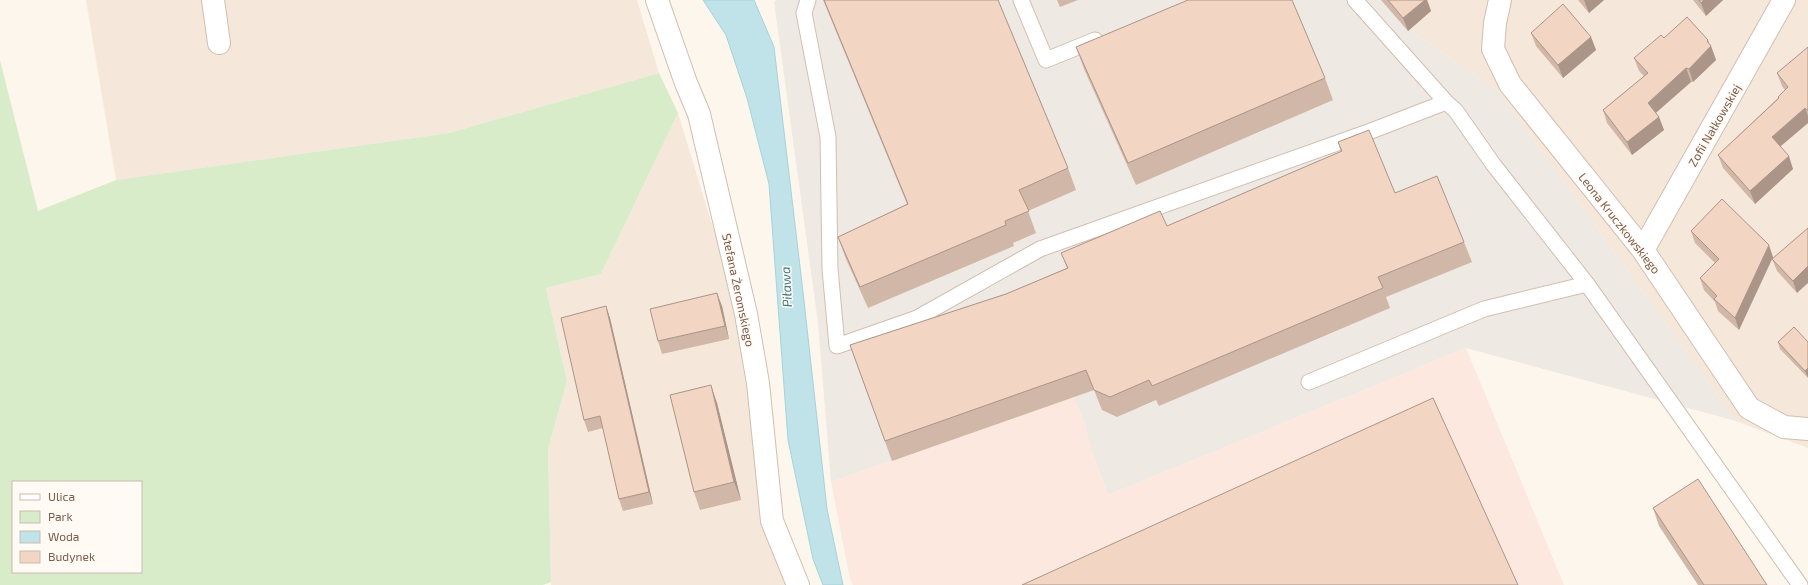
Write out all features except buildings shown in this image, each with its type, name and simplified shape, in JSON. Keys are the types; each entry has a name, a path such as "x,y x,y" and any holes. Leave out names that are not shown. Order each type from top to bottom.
{"street":[{"path":"213,0 219,43"},
{"name":"Stefana Żeromskiego","path":"657,0 686,83 699,114 746,314 758,382 772,521 798,585"},
{"name":"Leona Kruczkowskiego","path":"1500,0 1495,23 1493,49 1510,84 1643,250 1748,408 1784,428 1808,429"},
{"name":"Zofii Nałkowskiej","path":"1643,250 1784,0"}],"lane":[{"path":"808,0 804,13 828,137 830,269 837,346 917,318 1040,249 1364,133 1446,102"},
{"path":"1022,0 1046,60 1105,36"},
{"path":"1355,0 1446,102 1456,111 1493,164 1587,284 1800,585"},
{"path":"1308,382 1484,309 1587,284"}],"shaded area":[{"path":"86,0 637,0 659,73 449,133 116,180"},
{"path":"776,0 1387,0 1418,36 1499,92 1736,421 1466,348 1108,495 1089,443 1084,421 1073,396 831,482 818,323 774,2"},
{"path":"1387,0 1808,0 1808,448 1736,421 1499,92 1418,36"},
{"path":"678,113 728,277 789,553 801,585 551,585 548,449 567,381 546,288 601,274"},
{"path":"1466,348 1564,585 853,585 850,579 831,482 1074,396 1084,421 1089,443 1108,495"}],"green space":[{"path":"0,60 38,211 116,180 449,133 659,73 678,113 601,274 546,288 567,381 548,449 551,582 543,585 0,585"}],"water":[{"name":"Piława","path":"703,0 754,0 774,47 827,509 843,585 823,585 813,559 788,440 769,184 747,98 726,35"}]}
